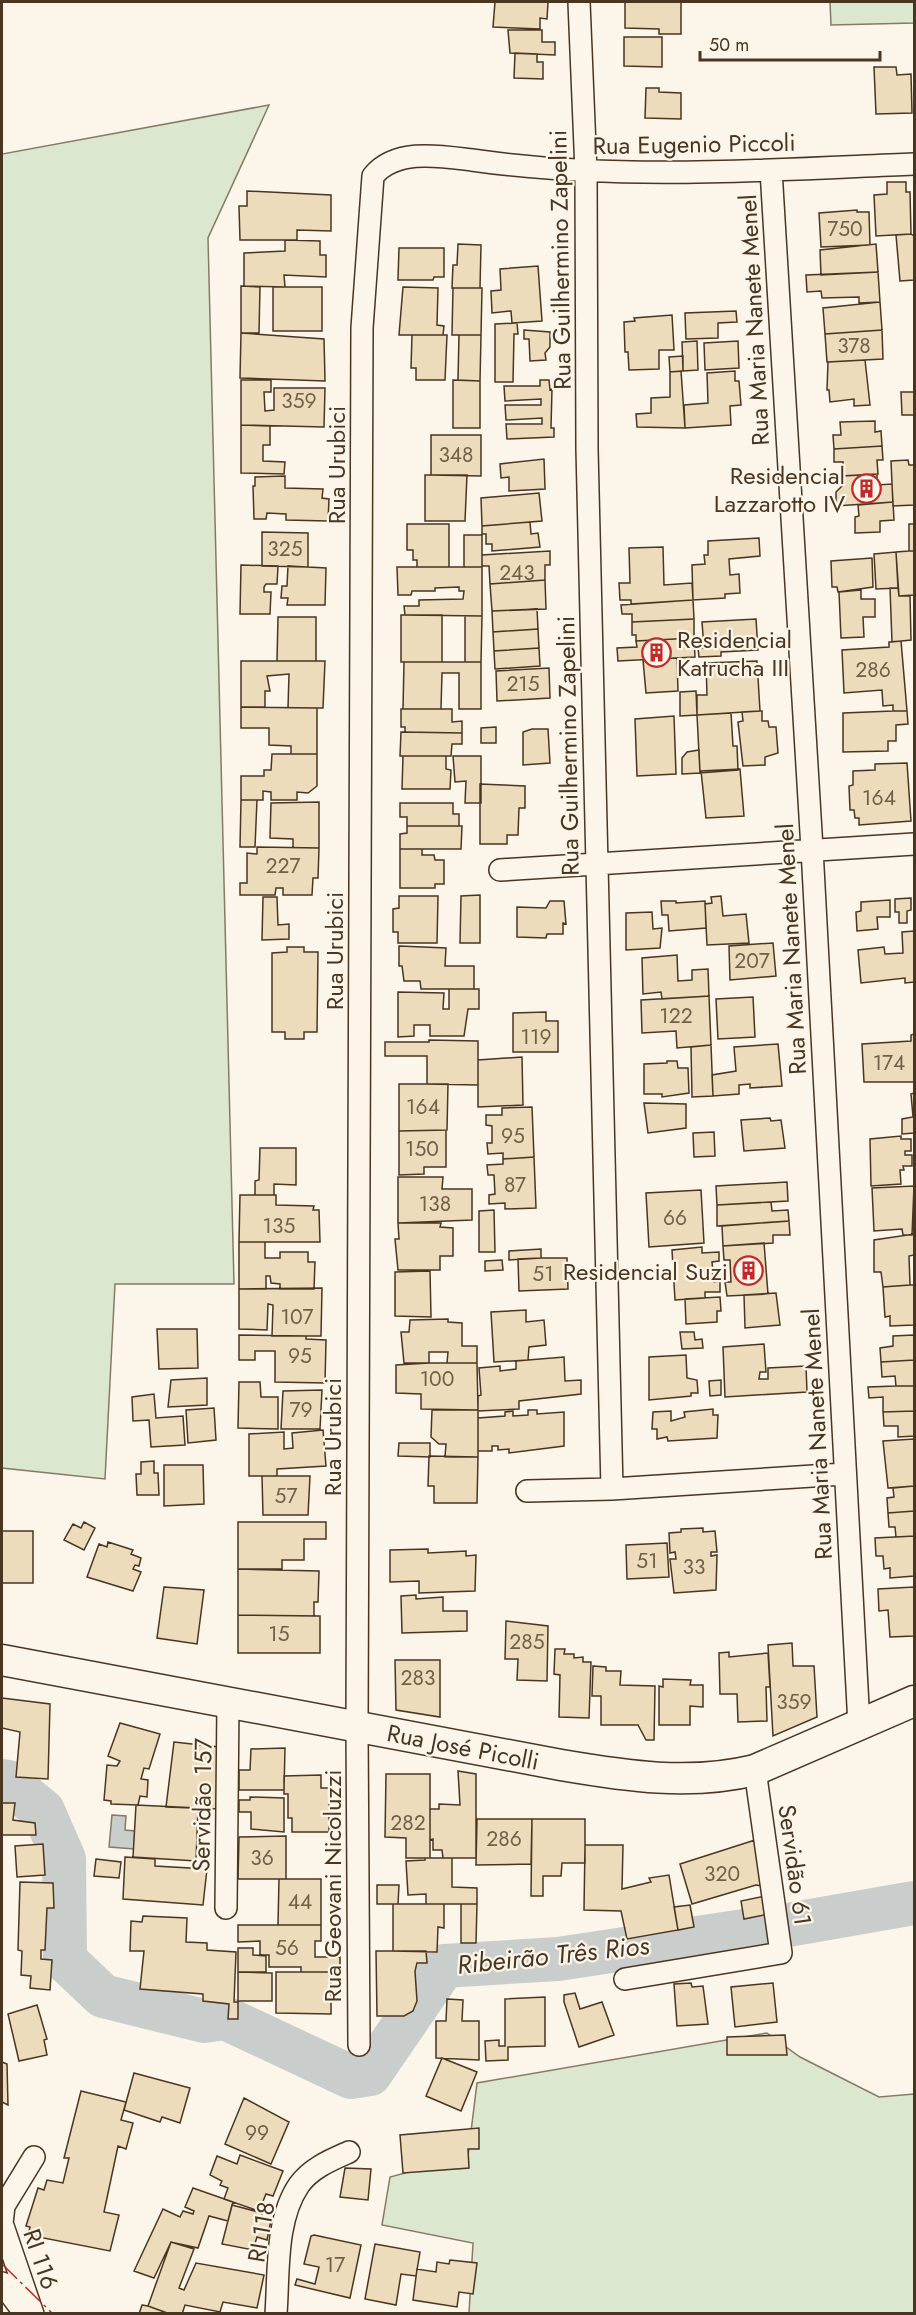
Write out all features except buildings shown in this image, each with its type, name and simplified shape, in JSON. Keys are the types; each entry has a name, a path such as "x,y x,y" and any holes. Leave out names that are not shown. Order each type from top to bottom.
{"street":[{"name":"Rua Guilhermino Zapelini","path":"579,2 586,172 586,449 612,1489"},
{"name":"Rua Eugenio Piccoli","path":"374,176 383,164 411,156 444,156 513,166 586,172 771,170 915,165"},
{"name":"Rua Maria Nanete Menel","path":"771,170 812,849 859,1725"},
{"name":"Rua Urubici","path":"357,1727 362,328 374,176"},
{"path":"500,870 915,844"},
{"path":"527,1491 612,1489 844,1474"},
{"name":"Rua José Picolli","path":"2,1660 622,1775 685,1780 731,1776 755,1770 915,1701"},
{"name":"Servidão 157","path":"226,1908 228,1703"},
{"name":"Rua Geovani Nicoluzzi","path":"357,1727 359,2045"},
{"name":"Servidão 61","path":"625,1979 781,1953 755,1770"},
{"name":"RI 118","path":"276,2313 282,2236 289,2204 300,2185 311,2173 350,2152"},
{"name":"RI 116","path":"33,2313 2,2223 4,2206 34,2157"},
{"path":"2,2283 24,2313"}],"green space":[{"path":"830,2 914,2 914,23 831,25"},
{"path":"269,105 208,238 234,1284 115,1284 105,1479 2,1468 2,154"},
{"path":"767,2033 800,2057 879,2097 914,2094 914,2313 469,2313 473,2243 382,2225 390,2177 468,2156 477,2083"}],"shaded area":[{"path":"112,1815 126,1816 125,1830 135,1831 134,1849 109,1847"}],"waterway":[{"name":"Ribeirão Três Rios","path":"2,1781 8,1782 43,1811 64,1859 65,1960 103,1996 204,2021 225,2018 351,2077 370,2074 444,1966 558,1959 757,1929"},
{"name":"Ribeirão Três Rios","path":"788,1925 914,1903"}],"power":[{"path":"2,2264 53,2314"}],"place":[{"name":"Residencial Lazzarotto IV","path":"866,489"},
{"name":"Residencial Katrucha III","path":"656,653"},
{"name":"Residencial Suzi","path":"749,1271"}]}
